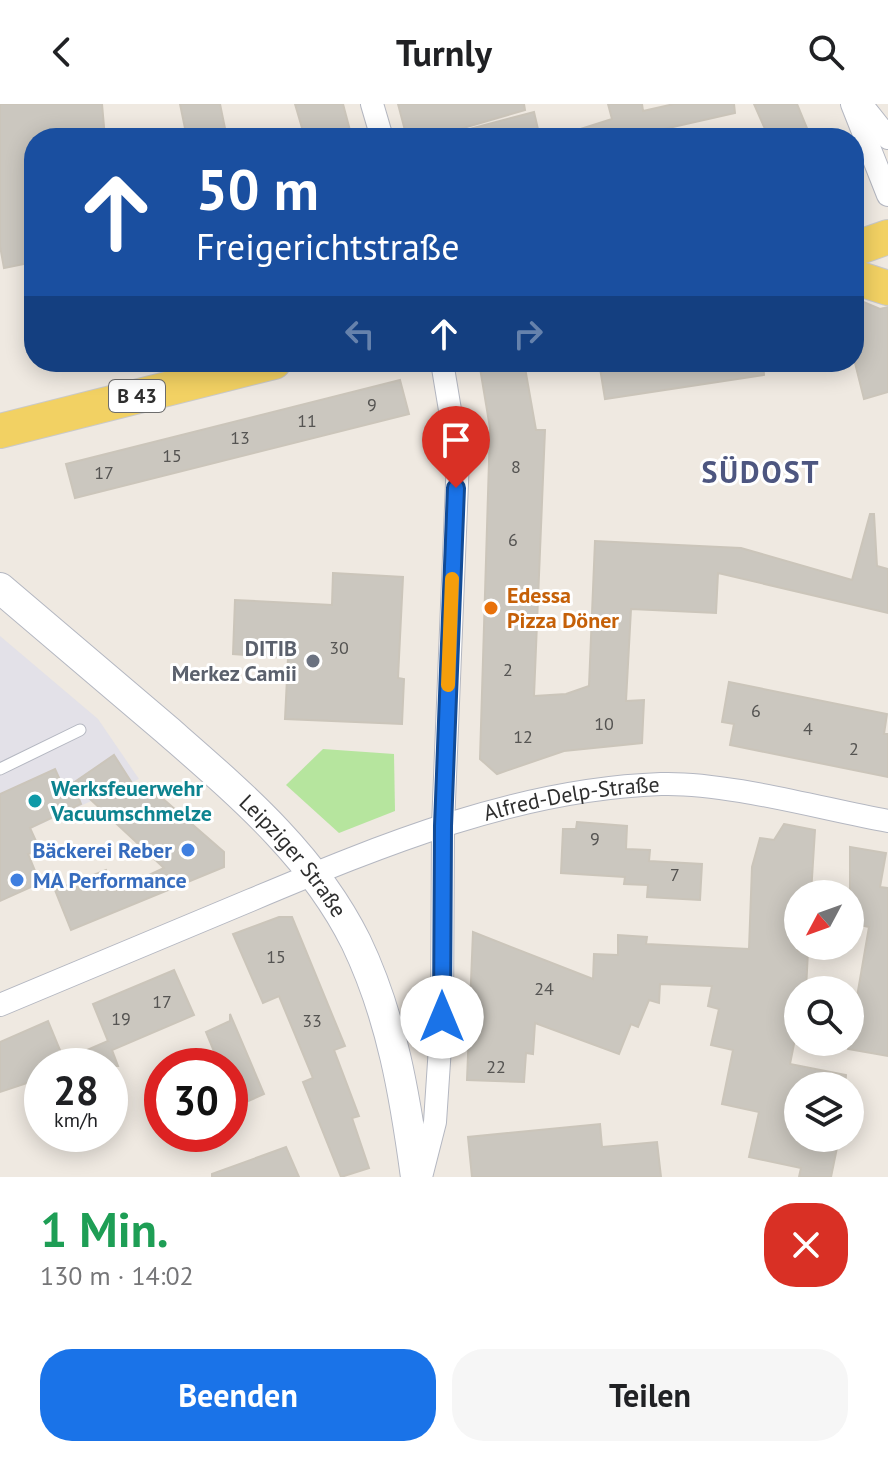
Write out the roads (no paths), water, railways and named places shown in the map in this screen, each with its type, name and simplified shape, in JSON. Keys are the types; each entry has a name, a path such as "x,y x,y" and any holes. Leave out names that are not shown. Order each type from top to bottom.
{"main road":[{"path":"864,245 888,237"},
{"path":"864,280 888,288"},
{"name":"B 43","path":"0,431 234,372"},
{"name":"Leipziger Straße","path":"0,588 248,801 312,873 356,943 390,1032 403,1081 419,1177"}],"street":[{"path":"372,104 379,128"},
{"path":"852,104 861,128"},
{"path":"861,104 888,138"},
{"path":"864,134 888,195"},
{"name":"Leipziger Straße","path":"419,1177 435,1122 442,1017 443,826 458,458 444,372"},
{"name":"Alfred-Delp-Straße","path":"0,1005 312,873 477,813 558,796 665,784 729,791 888,821"},
{"path":"390,1032 442,1017"}],"lane":[{"path":"0,769 80,730"}],"place":[{"name":"Edessa Pizza Döner","path":"491,608"},
{"name":"DITIB Merkez Camii","path":"313,661"},
{"name":"Werksfeuerwehr Vacuumschmelze","path":"35,801"},
{"name":"Bäckerei Reber","path":"188,850"},
{"name":"MA Performance","path":"17,880"}],"district":[{"name":"SÜDOST","path":"761,473"}]}
